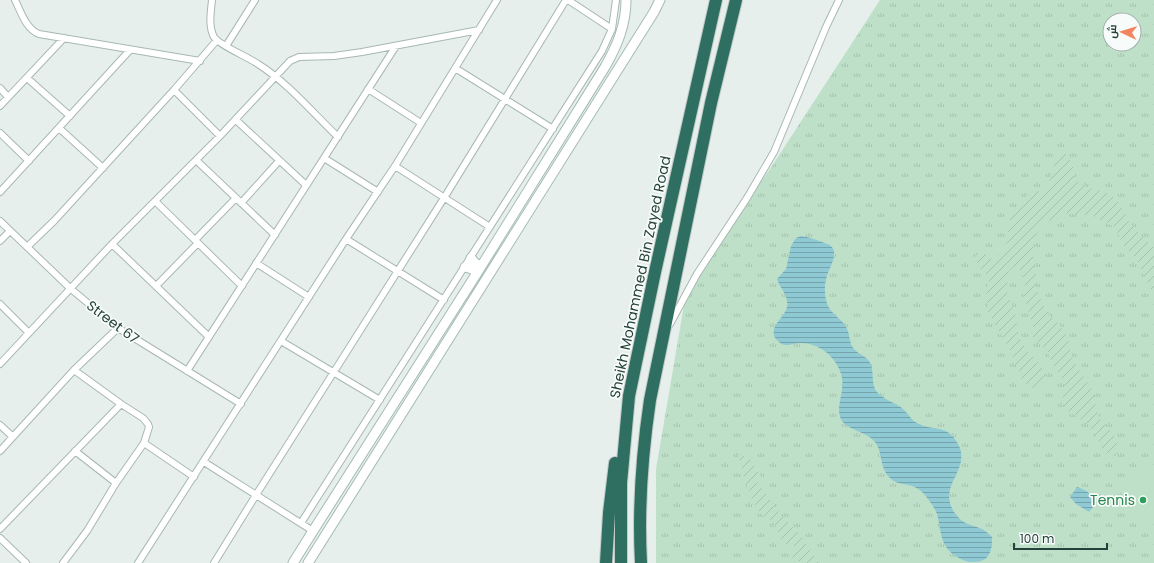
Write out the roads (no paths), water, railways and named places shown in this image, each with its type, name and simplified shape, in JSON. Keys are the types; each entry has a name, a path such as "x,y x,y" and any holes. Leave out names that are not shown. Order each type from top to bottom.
{"highway":[{"name":"Sheikh Mohammed Bin Zayed Road","path":"621,563 621,483 629,396 654,272 716,0"},
{"path":"641,563 640,519 642,459 650,400 711,103 736,0"},
{"path":"606,563 609,513 614,474 629,396"}],"main road":[{"path":"308,563 568,150 660,0"},
{"path":"293,563 610,59 621,33 624,2"},
{"path":"471,258 479,269"},
{"path":"465,267 479,269"}],"street":[{"path":"15,0 28,25 39,34 200,61"},
{"path":"212,0 211,28 217,40 252,59 276,77 338,137"},
{"path":"226,46 255,0"},
{"path":"138,563 282,341 309,296 378,192 497,0"},
{"path":"214,563 567,0 612,29"},
{"path":"302,523 602,51 612,29 616,0"},
{"path":"663,335 698,274 748,198 774,152 826,27 839,0"},
{"path":"0,364 112,244 236,120 294,58 345,55 479,30"},
{"path":"0,106 64,38"},
{"path":"27,248 103,168 200,61 217,40"},
{"path":"187,371 396,46"},
{"path":"0,192 130,50"},
{"path":"455,68 553,129"},
{"path":"27,78 70,116"},
{"path":"0,88 8,97"},
{"path":"368,89 421,124"},
{"path":"174,90 220,136"},
{"path":"236,120 306,185"},
{"path":"58,128 103,168"},
{"path":"0,133 29,161"},
{"path":"324,158 378,192"},
{"path":"196,160 275,235"},
{"path":"157,285 196,241 279,161"},
{"path":"394,166 490,228"},
{"path":"155,201 242,286"},
{"name":"Street 67","path":"0,221 71,288 118,328 240,404"},
{"path":"0,241 10,231"},
{"path":"346,239 444,300"},
{"path":"112,244 157,285 209,336"},
{"path":"256,263 309,296"},
{"path":"0,304 29,333"},
{"path":"0,451 74,370 118,328"},
{"path":"282,341 380,400"},
{"path":"64,563 144,443 148,431 148,424 144,418 121,404 74,370"},
{"path":"0,529 121,404"},
{"path":"0,425 13,438"},
{"path":"144,443 194,476"},
{"path":"75,451 116,483"},
{"path":"204,462 313,530"},
{"path":"0,538 26,563"}],"water":[{"path":"801,236 830,245 833,248 834,256 825,283 825,295 828,306 846,326 854,349 870,362 874,386 877,392 902,408 917,423 923,426 945,430 954,437 958,444 961,454 961,463 949,497 951,506 961,520 983,530 992,537 990,552 983,560 969,562 953,554 942,539 937,514 924,494 915,487 898,483 890,478 884,470 879,450 875,442 849,427 842,421 839,410 842,391 842,378 837,365 830,355 813,345 799,343 786,345 782,344 777,341 774,336 774,328 786,311 787,307 786,296 777,279 786,269 791,246 796,238"},
{"path":"1077,487 1084,489 1097,502 1089,512 1076,504 1070,497"}],"place":[{"name":"Tennis","path":"1143,500"}]}
